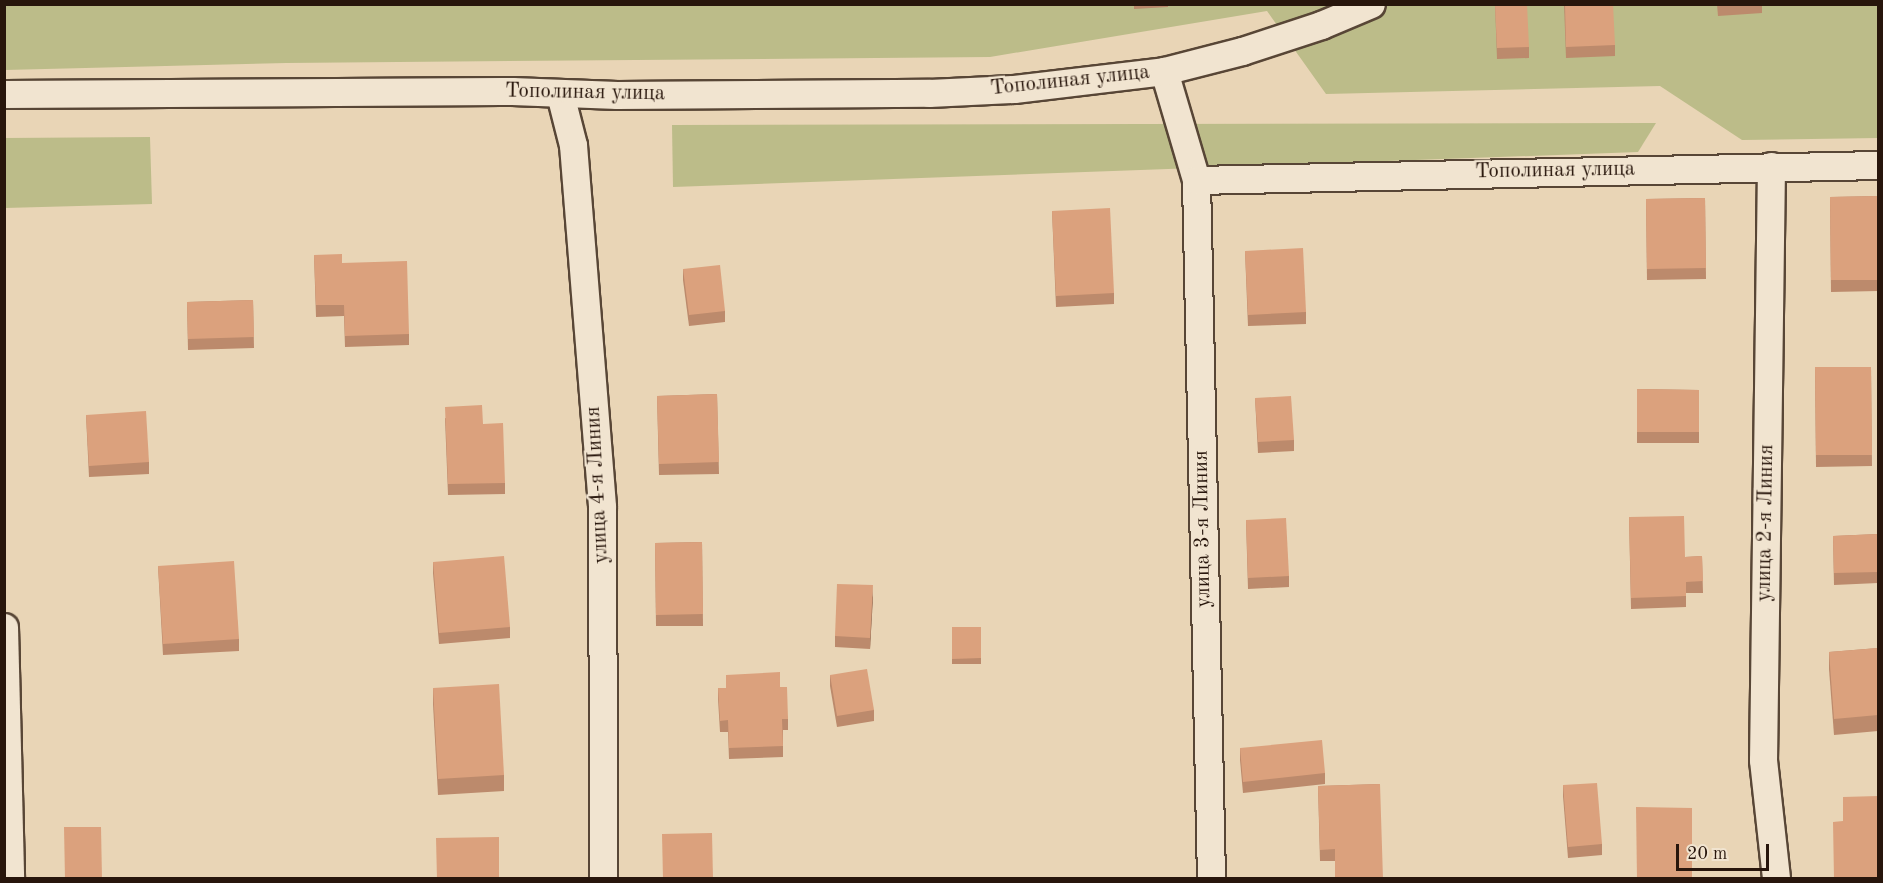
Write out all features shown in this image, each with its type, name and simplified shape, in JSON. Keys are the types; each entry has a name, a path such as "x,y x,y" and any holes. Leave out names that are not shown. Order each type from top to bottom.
{"street":[{"name":"Тополиная улица","path":"4,94 512,90 560,94 928,93 1014,89 1164,70 1242,51 1310,29 1371,4"},
{"name":"улица 3-я Линия","path":"1164,70 1196,180 1211,879"},
{"name":"улица 4-я Линия","path":"560,94 573,145 602,507 603,879"},
{"name":"Тополиная улица","path":"1196,180 1878,165"},
{"name":"улица 2-я Линия","path":"1771,166 1763,760 1776,879"},
{"path":"4,627 10,879"}],"green space":[{"path":"4,5 1878,5 1878,138 1742,140 1660,86 1326,94 1267,11 990,57 286,63 5,70"},
{"path":"1656,123 1638,152 673,187 672,125"},
{"path":"150,137 152,204 5,208 5,138"}],"building":[{"path":"1495,4 1527,4 1529,47 1497,48"},
{"path":"1565,4 1613,4 1615,45 1566,47"},
{"path":"1878,196 1878,280 1831,280 1830,197"},
{"path":"1705,198 1706,268 1647,269 1646,199"},
{"path":"1110,208 1114,293 1056,296 1052,211"},
{"path":"1303,248 1306,312 1248,315 1245,251"},
{"path":"342,254 342,263 407,261 409,334 345,336 344,305 316,305 314,255"},
{"path":"720,265 725,311 689,315 683,269"},
{"path":"253,300 254,337 188,339 187,302"},
{"path":"1815,367 1871,367 1872,455 1816,455"},
{"path":"1637,389 1699,390 1699,432 1637,432"},
{"path":"717,394 719,462 659,464 657,396"},
{"path":"1291,396 1294,440 1258,442 1255,398"},
{"path":"482,405 483,424 503,423 505,483 448,484 445,407"},
{"path":"146,411 149,462 89,466 86,415"},
{"path":"1684,516 1685,557 1702,556 1703,581 1686,582 1686,596 1631,598 1629,517"},
{"path":"1286,518 1289,576 1248,578 1246,520"},
{"path":"1878,534 1878,572 1834,573 1833,536"},
{"path":"702,542 703,614 656,615 655,543"},
{"path":"504,556 510,627 439,633 433,562"},
{"path":"234,561 239,639 163,644 158,566"},
{"path":"837,584 873,585 870,638 835,636"},
{"path":"952,627 981,627 981,658 952,659"},
{"path":"1878,648 1878,715 1834,719 1829,652"},
{"path":"867,669 874,710 837,716 830,675"},
{"path":"780,672 780,687 787,687 788,719 782,719 783,746 729,748 728,720 720,721 718,688 726,688 726,675"},
{"path":"499,684 504,775 438,779 433,688"},
{"path":"1322,740 1325,773 1243,782 1240,748"},
{"path":"1597,783 1602,844 1568,847 1563,785"},
{"path":"1380,784 1383,879 1335,879 1335,849 1320,850 1318,786"},
{"path":"1878,796 1878,879 1834,879 1833,822 1843,821 1843,797"},
{"path":"1636,807 1692,808 1692,879 1637,879"},
{"path":"64,827 101,827 102,879 65,879"},
{"path":"712,833 713,879 663,879 662,834"},
{"path":"499,837 499,879 437,879 436,838"}]}
